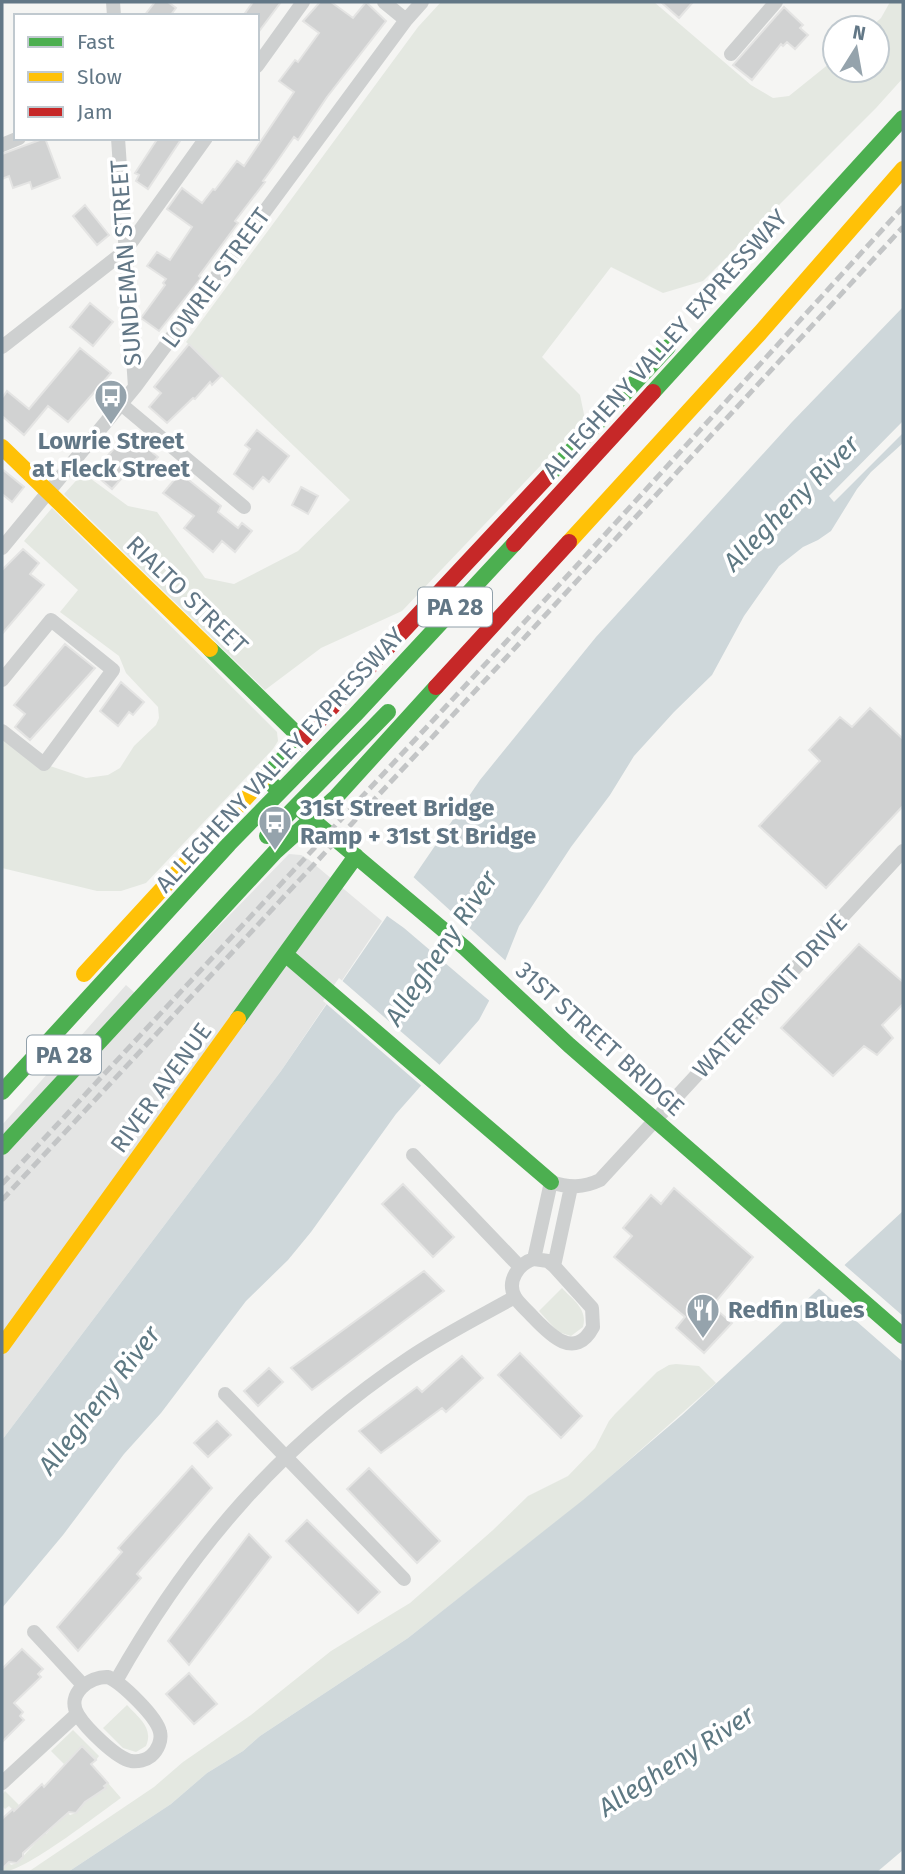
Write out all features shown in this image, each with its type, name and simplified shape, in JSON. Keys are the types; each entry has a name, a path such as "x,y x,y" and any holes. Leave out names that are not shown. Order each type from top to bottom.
{"main road":[{"path":"750,262 903,107"},
{"name":"ALLEGHENY VALLEY EXPRESSWAY","path":"2,1093 229,844 440,624 903,118"},
{"name":"ALLEGHENY VALLEY EXPRESSWAY","path":"748,322 903,160"},
{"path":"2,1147 275,852 336,797 760,333 903,169"},
{"path":"76,983 268,781 302,738 683,332"},
{"name":"RIALTO STREET","path":"2,447 302,738"},
{"name":"ALLEGHENY VALLEY EXPRESSWAY","path":"253,851 401,698"},
{"name":"31ST STREET BRIDGE","path":"268,781 465,948 569,1045 903,1336"},
{"name":"RIVER AVENUE","path":"2,1346 356,856"},
{"path":"285,954 551,1182"},
{"name":"PA 28","path":"2,1125 28,1095"}],"street":[{"path":"259,63 303,2"},
{"path":"384,2 406,20"},
{"name":"LOWRIE STREET","path":"2,548 135,387 422,2"},
{"path":"731,54 776,2"},
{"name":"SUNDEMAN STREET","path":"118,140 135,387"},
{"path":"2,347 125,251 205,140"},
{"path":"121,404 244,507"},
{"path":"2,680 51,620 113,670 44,764 2,731"},
{"name":"WATERFRONT DRIVE","path":"571,1187 587,1186 610,1171 903,851"},
{"path":"413,1155 520,1267"},
{"path":"534,1259 551,1182 571,1187 554,1266"},
{"path":"534,1259 548,1261 554,1266 592,1308 593,1327 582,1340 574,1343 563,1342 552,1336 515,1297 512,1280 520,1267 534,1259"},
{"path":"116,1681 163,1601 206,1543 285,1457 346,1403 409,1357 515,1297"},
{"path":"225,1394 404,1579"},
{"path":"34,1632 83,1685"},
{"path":"108,1677 116,1681 160,1730 158,1749 151,1757 141,1761 130,1761 120,1756 78,1714 76,1701 83,1685 94,1678 108,1677"},
{"path":"2,1783 78,1714"}],"shaded area":[{"path":"441,2 654,2 751,85 773,98 789,96 821,70 821,84 891,84 891,14 883,14 890,2 903,2 903,78 703,281 663,293 611,267 542,357 580,395 585,419 402,611 321,648 265,690 64,494 83,473 128,506 157,512 205,578 234,584 298,551 350,500 186,342 418,27"},
{"path":"52,508 277,732 278,741 273,749 146,883 121,891 97,891 2,868 2,728 44,764 86,778 108,775 120,768 134,746 156,725 159,718 158,707 126,673 119,656 60,612 78,590 24,541"},
{"path":"289,854 308,859 382,921 281,1071 2,1440 2,1125 126,985 145,1002"},
{"path":"562,1288 579,1305 583,1315 583,1327 571,1336 558,1332 539,1311"},
{"path":"676,1364 699,1366 716,1383 584,1500 408,1638 260,1736 243,1751 207,1773 171,1804 68,1872 28,1872 154,1787 183,1762 251,1715 331,1651 410,1603 528,1496 568,1476 595,1448 615,1414 657,1372"},
{"path":"127,1705 144,1723 148,1734 146,1746 136,1752 123,1748 103,1728"},
{"path":"73,1730 99,1756 96,1760 82,1746 64,1764 51,1751"},
{"path":"108,1783 121,1798 44,1853 27,1863 2,1872 7,1860 11,1865 17,1863 40,1838 9,1806 5,1809 2,1806 2,1795 5,1791 19,1805 17,1808 46,1834 68,1813 76,1813 92,1794 95,1796"}],"water":[{"name":"Allegheny River","path":"903,307 903,443 871,472 857,489 831,531 803,547 779,566 744,616 712,675 634,756 610,795 571,847 519,926 479,1020 396,1114 311,1232 288,1260 246,1301 161,1413 124,1454 63,1535 2,1608 2,1440 281,1071 480,780 596,637 792,422"},
{"name":"Allegheny River","path":"903,1211 903,1850 877,1872 68,1872 171,1804 207,1773 243,1751 260,1736 408,1638 583,1500 682,1415"}],"pier":[{"path":"903,421 903,433 834,502 829,496"},
{"path":"410,874 507,962 492,1003 383,913"},
{"path":"339,978 442,1067 424,1088 323,1001"},
{"path":"841,1262 903,1316 903,1362 815,1285"}],"building":[{"path":"155,2 168,2 176,8 172,14 146,14"},
{"path":"253,2 281,2 259,31 259,14 244,14"},
{"path":"320,2 331,2 353,18 366,2 386,21 327,97 298,140 294,137 263,181 265,182 235,221 238,223 199,276 201,278 159,331 141,318 165,285 163,283 166,279 147,266 157,252 170,260 192,227 167,209 182,188 202,203 237,161 244,166 294,92 279,81 295,60 298,62 319,33 303,21"},
{"path":"661,2 693,2 679,18"},
{"path":"784,7 803,25 800,28 808,35 795,49 787,42 783,46 781,44 752,80 733,65"},
{"path":"46,140 60,178 32,189 30,182 13,188 9,176 2,179 2,154"},
{"path":"157,140 181,140 148,189 136,181 139,175 135,173"},
{"path":"85,205 109,235 97,245 73,216"},
{"path":"90,303 113,322 93,346 70,327"},
{"path":"189,344 221,376 212,385 210,382 167,423 149,407 161,393 154,387"},
{"path":"80,348 111,373 68,422 48,406 24,435 2,416 2,398 7,391 29,409"},
{"path":"257,430 289,456 269,482 263,477 253,489 234,474 250,449 245,445"},
{"path":"128,432 158,457 147,469 142,465 134,474 129,470 112,489 93,473"},
{"path":"2,469 24,487 12,502 2,494"},
{"path":"180,473 221,506 218,512 238,528 242,523 252,531 235,552 222,541 213,552 184,528 194,516 163,493"},
{"path":"301,487 318,496 308,514 292,505"},
{"path":"23,549 39,563 30,574 44,585 2,634 2,570"},
{"path":"65,644 95,668 30,740 15,727 25,714 14,705"},
{"path":"121,682 144,702 133,715 129,712 118,726 100,711"},
{"path":"870,708 903,739 903,806 826,888 759,826 820,761 809,750 840,717 852,727"},
{"path":"859,944 903,982 903,1004 882,1025 893,1038 877,1055 864,1046 833,1076 781,1028"},
{"path":"403,1184 454,1237 433,1257 382,1204"},
{"path":"674,1188 753,1257 712,1306 732,1323 704,1353 676,1328 685,1317 614,1257 632,1236 623,1228 651,1195 661,1204"},
{"path":"424,1271 444,1291 312,1390 291,1368"},
{"path":"520,1353 582,1416 561,1438 498,1375"},
{"path":"462,1356 483,1378 446,1412 442,1408 381,1453 359,1431 417,1387 422,1392"},
{"path":"269,1368 283,1382 258,1406 244,1391"},
{"path":"217,1421 231,1435 208,1457 194,1443"},
{"path":"192,1466 212,1488 137,1574 141,1578 78,1651 57,1627 122,1552 118,1548"},
{"path":"369,1468 440,1541 417,1563 347,1489"},
{"path":"307,1520 380,1592 358,1613 286,1541"},
{"path":"249,1534 271,1557 189,1665 168,1641"},
{"path":"22,1649 43,1669 38,1674 41,1677 14,1703 23,1712 20,1716 24,1720 2,1742 2,1669"},
{"path":"189,1673 217,1704 194,1724 166,1694"},
{"path":"82,1746 96,1760 91,1764 108,1783 104,1786 106,1788 85,1802 76,1813 69,1812 23,1853 17,1863 9,1862 2,1869 2,1819 42,1784 44,1787"}],"railway":[{"path":"2,1184 570,573 903,207"},
{"path":"2,1200 903,227"}],"traffic: fast":[{"path":"653,392 903,118"},
{"path":"547,477 668,347"},
{"path":"2,1092 229,844 355,715 514,544"},
{"path":"210,649 302,739 264,778 275,787"},
{"path":"2,1147 275,852 336,797 436,687"},
{"path":"267,836 388,712"},
{"path":"302,811 465,948 569,1045 903,1336"},
{"path":"238,1019 356,856"},
{"path":"285,954 551,1182"}],"traffic: slow":[{"path":"569,542 760,333 903,169"},
{"path":"2,447 210,649"},
{"path":"84,974 264,778"},
{"path":"2,1346 238,1019"}],"traffic: jam":[{"path":"514,544 653,392"},
{"path":"302,739 547,477"},
{"path":"436,687 569,542"}],"place":[{"name":"Lowrie Street at Fleck Street","path":"111,426"},
{"name":"31st Street Bridge Ramp + 31st St Bridge","path":"275,852"},
{"name":"Redfin Blues","path":"703,1340"}]}
